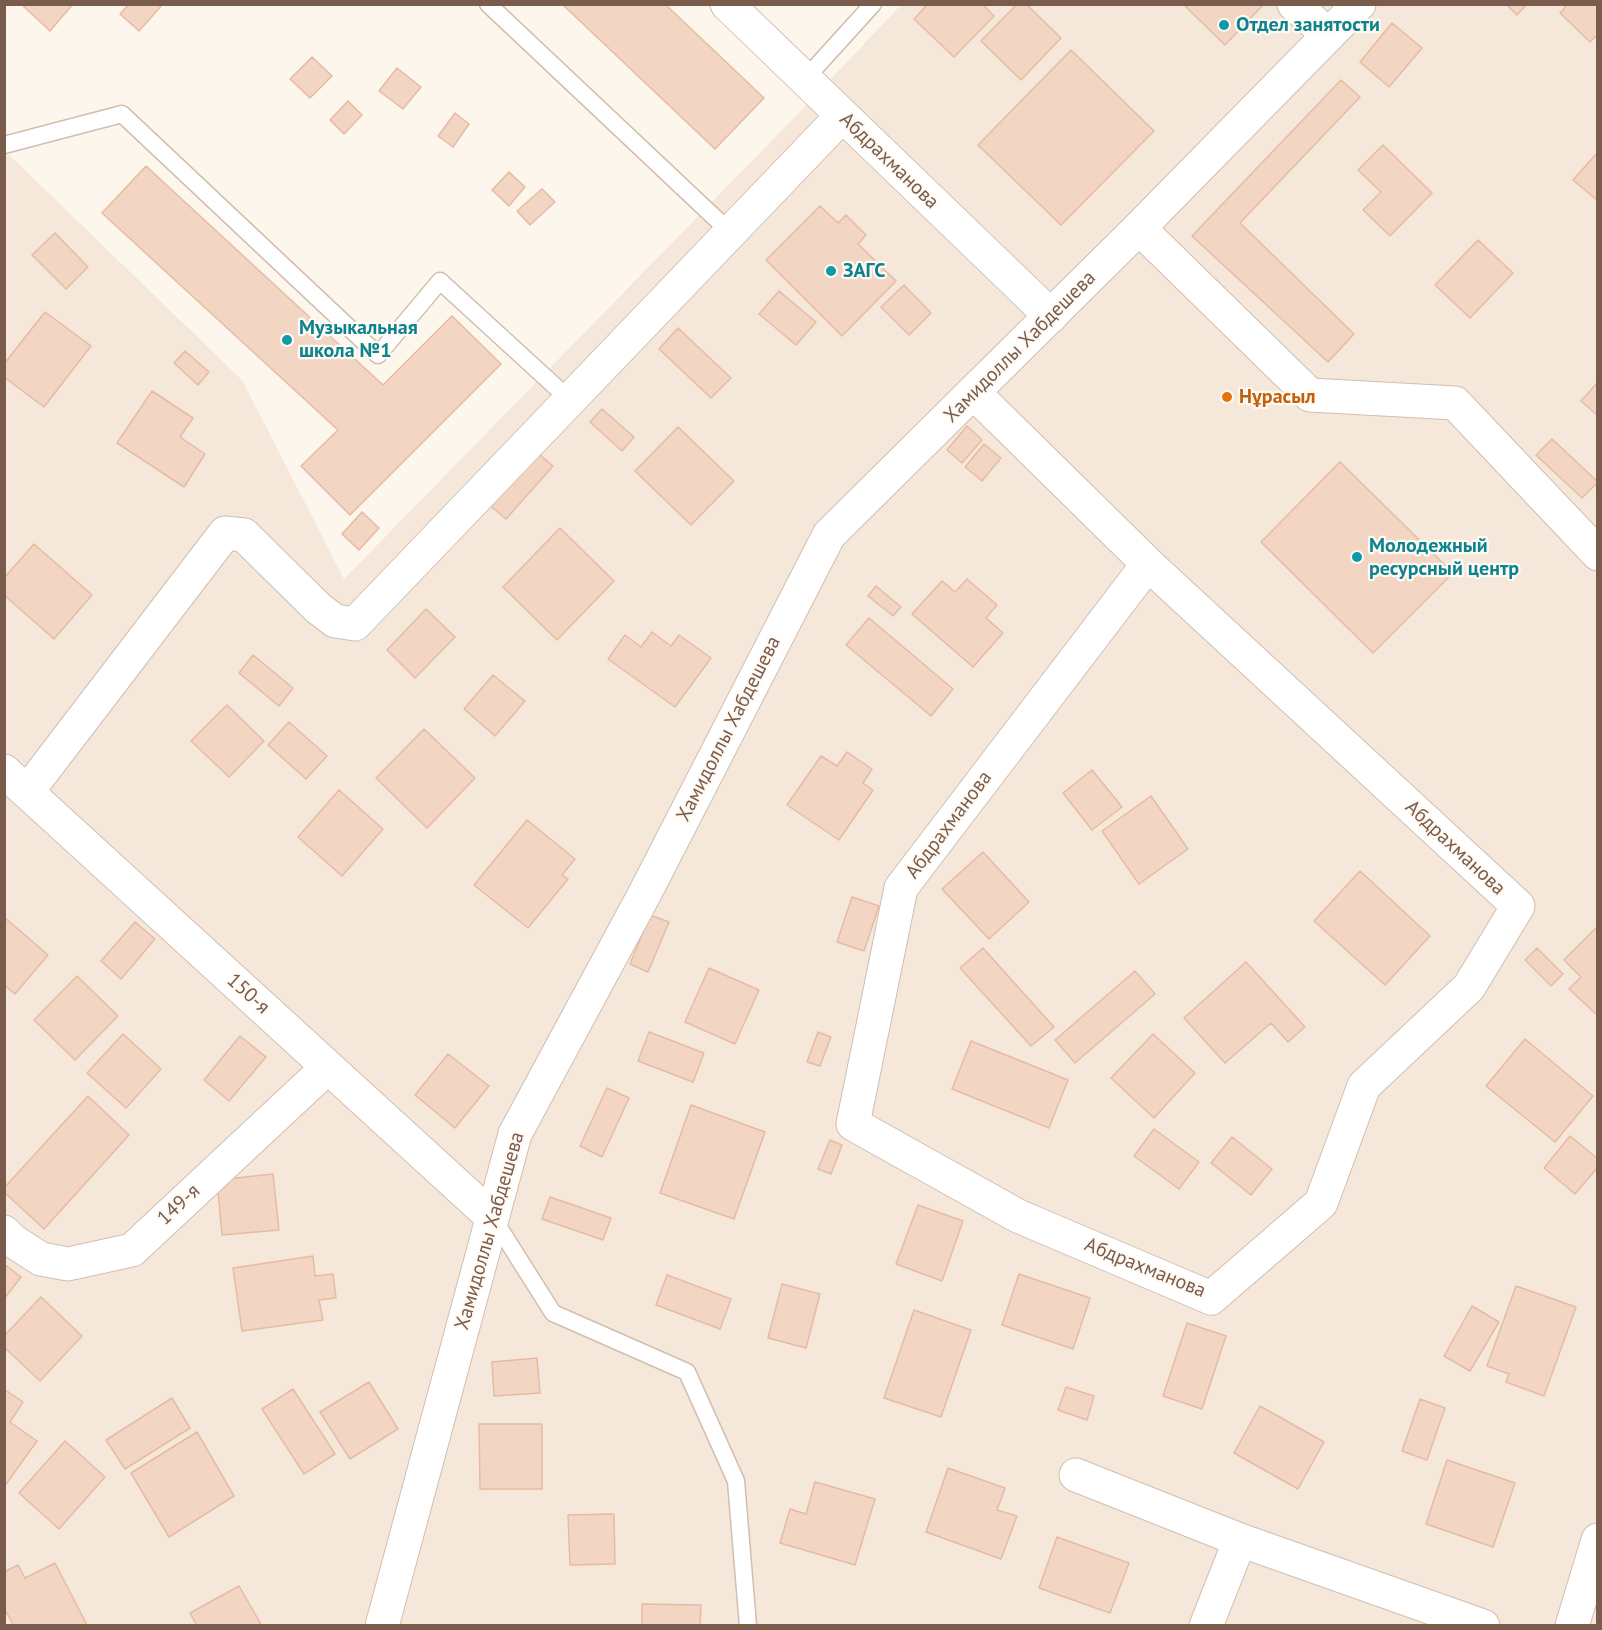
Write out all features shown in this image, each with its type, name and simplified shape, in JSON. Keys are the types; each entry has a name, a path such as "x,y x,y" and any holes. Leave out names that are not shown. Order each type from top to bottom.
{"street":[{"name":"Абдрахманова","path":"727,4 1051,316"},
{"path":"1294,4 1328,35"},
{"name":"Хамидоллы Хабдешева","path":"382,1626 515,1134 644,895 829,535 1139,228 1359,4"},
{"path":"16,781 225,533 244,535 318,608 336,621 355,624 842,116"},
{"path":"1139,228 1310,395 1455,403 1598,554"},
{"name":"Абдрахманова","path":"974,393 1148,564 1518,906 1469,987 1364,1086 1321,1203 1211,1298 1018,1216 853,1124 901,888 1148,564"},
{"name":"150-я","path":"16,781 492,1217"},
{"name":"149-я","path":"4,1232 13,1241 41,1259 68,1264 132,1250 328,1066"},
{"path":"1076,1475 1240,1540 1483,1626"},
{"path":"1206,1626 1240,1540"},
{"path":"1572,1626 1598,1540"}],"lane":[{"path":"488,4 730,232"},
{"path":"805,79 873,4"},
{"path":"4,145 122,114 378,355 440,281 570,399"},
{"path":"492,1217 553,1313 687,1372 736,1480 748,1626"}],"shaded area":[{"path":"901,5 1597,5 1597,1625 5,1625 4,150 242,380 344,579 791,121"}],"building":[{"path":"21,4 73,4 50,31"},
{"path":"129,4 163,4 139,31 120,14"},
{"path":"562,4 665,4 764,98 715,149"},
{"path":"928,4 982,4 994,16 954,57 914,19"},
{"path":"1017,4 1026,4 1061,38 1021,80 981,41"},
{"name":"Отдел занятости","path":"1183,4 1262,4 1263,5 1225,45"},
{"path":"1506,4 1527,4 1517,15"},
{"path":"1568,4 1598,4 1598,34 1590,42 1560,13"},
{"path":"1392,23 1422,48 1389,87 1360,62"},
{"path":"1071,50 1154,131 1061,225 978,145"},
{"path":"312,57 332,76 310,98 290,79"},
{"path":"397,68 421,87 403,109 379,91"},
{"path":"1341,80 1360,97 1240,223 1354,334 1328,362 1192,236"},
{"path":"348,101 362,115 344,134 330,120"},
{"path":"455,113 469,124 453,147 438,136"},
{"path":"1383,145 1432,193 1390,236 1363,210 1381,192 1358,170"},
{"path":"1598,152 1598,201 1573,180"},
{"name":"Музыкальная школа №1","path":"146,166 383,385 452,316 501,364 350,515 301,466 338,430 102,213"},
{"path":"509,172 525,187 509,206 492,190"},
{"path":"542,189 555,202 530,225 517,211"},
{"name":"ЗАГС","path":"820,206 838,223 846,215 866,235 858,244 896,281 842,336 766,260"},
{"path":"55,233 88,267 66,289 32,255"},
{"path":"1478,240 1513,273 1470,318 1435,285"},
{"path":"904,285 931,313 909,335 881,307"},
{"path":"779,291 816,322 796,345 759,314"},
{"path":"45,312 91,346 44,407 4,377 4,364"},
{"path":"678,328 731,378 711,398 659,349"},
{"path":"185,351 209,372 198,385 174,363"},
{"path":"1598,382 1598,416 1581,401"},
{"path":"152,391 193,418 180,437 205,454 184,487 117,443"},
{"path":"602,409 634,437 622,451 590,422"},
{"path":"967,426 982,440 962,463 947,450"},
{"path":"678,427 734,481 691,525 635,471"},
{"path":"1552,439 1598,482 1582,498 1536,455"},
{"path":"984,444 1001,458 982,481 965,467"},
{"path":"534,450 553,466 506,519 487,503"},
{"name":"Молодежный ресурсный центр","path":"1340,462 1453,573 1373,653 1261,542"},
{"path":"362,512 379,528 359,550 342,534"},
{"path":"560,528 614,581 557,640 503,587"},
{"path":"34,544 92,595 54,639 4,595 4,578"},
{"path":"967,579 997,605 986,618 1003,633 973,667 912,614 942,581 955,592"},
{"path":"876,586 901,607 893,616 868,596"},
{"path":"426,609 455,637 415,678 387,650"},
{"path":"869,618 953,689 931,716 846,645"},
{"path":"652,632 671,646 679,635 711,658 675,707 608,659 625,635 641,647"},
{"path":"253,655 293,688 279,706 239,673"},
{"path":"493,675 525,701 495,736 464,709"},
{"path":"227,705 264,741 229,777 191,741"},
{"path":"289,722 327,756 306,779 268,745"},
{"path":"424,729 475,778 427,828 376,778"},
{"path":"847,752 872,769 863,783 873,790 839,840 787,805 821,756 837,766"},
{"path":"1092,770 1122,807 1092,830 1063,793"},
{"path":"339,790 383,829 342,876 298,837"},
{"path":"1151,796 1188,849 1139,884 1102,831"},
{"path":"527,820 575,859 562,875 568,879 528,928 474,885"},
{"path":"983,852 1029,902 989,939 942,889"},
{"path":"1360,871 1430,936 1385,985 1314,921"},
{"path":"852,897 879,906 864,951 837,942"},
{"path":"650,915 669,922 648,972 630,964"},
{"path":"4,917 48,955 15,994 4,985"},
{"path":"135,922 155,939 121,979 101,961"},
{"path":"1598,926 1598,1016 1569,989 1581,977 1564,960"},
{"path":"983,948 1054,1027 1031,1046 960,968"},
{"path":"1537,948 1563,974 1551,986 1525,960"},
{"path":"1246,962 1305,1027 1288,1042 1271,1023 1225,1063 1184,1018"},
{"path":"709,968 759,990 735,1044 685,1022"},
{"path":"1135,971 1155,994 1075,1063 1055,1040"},
{"path":"77,976 118,1016 75,1060 34,1020"},
{"path":"649,1032 704,1053 693,1082 638,1061"},
{"path":"818,1032 831,1037 820,1066 807,1062"},
{"path":"123,1034 161,1069 126,1108 87,1073"},
{"path":"1153,1034 1195,1073 1154,1118 1111,1078"},
{"path":"240,1036 266,1057 229,1101 204,1080"},
{"path":"1525,1039 1593,1096 1555,1142 1486,1086"},
{"path":"971,1041 1068,1080 1049,1128 952,1089"},
{"path":"448,1054 489,1086 455,1128 415,1095"},
{"path":"607,1088 629,1098 602,1157 580,1146"},
{"path":"88,1096 129,1135 44,1229 4,1192 4,1188"},
{"path":"691,1105 765,1132 734,1219 660,1193"},
{"path":"1154,1129 1199,1162 1179,1189 1134,1156"},
{"path":"1570,1136 1598,1159 1598,1167 1575,1194 1544,1168"},
{"path":"1232,1137 1272,1169 1251,1195 1211,1163"},
{"path":"830,1140 842,1145 831,1174 818,1169"},
{"path":"273,1174 279,1230 222,1235 217,1180"},
{"path":"550,1197 611,1218 603,1240 542,1219"},
{"path":"918,1205 963,1221 942,1281 896,1264"},
{"path":"313,1256 315,1276 333,1274 336,1298 319,1300 323,1320 242,1331 233,1268"},
{"path":"4,1264 21,1277 4,1299"},
{"path":"1019,1274 1090,1298 1073,1349 1002,1325"},
{"path":"667,1275 731,1299 720,1329 656,1305"},
{"path":"782,1284 820,1294 806,1348 768,1338"},
{"path":"1516,1286 1576,1307 1544,1396 1506,1382 1509,1374 1487,1366"},
{"path":"41,1297 82,1336 40,1381 4,1347 4,1336"},
{"path":"1472,1306 1499,1322 1470,1371 1444,1356"},
{"path":"914,1310 971,1330 941,1417 884,1398"},
{"path":"1187,1323 1226,1336 1202,1409 1163,1396"},
{"path":"537,1358 540,1393 494,1396 492,1362"},
{"path":"369,1382 398,1429 350,1459 320,1412"},
{"path":"1066,1387 1094,1396 1087,1420 1058,1410"},
{"path":"4,1389 23,1402 10,1422 37,1441 4,1487"},
{"path":"293,1389 335,1454 304,1474 262,1409"},
{"path":"172,1398 190,1428 125,1469 106,1440"},
{"path":"1420,1399 1445,1408 1427,1460 1402,1451"},
{"path":"1260,1406 1324,1442 1298,1489 1234,1453"},
{"path":"479,1424 542,1424 542,1489 480,1489"},
{"path":"197,1432 234,1496 169,1537 131,1473"},
{"path":"65,1441 105,1477 59,1529 19,1493"},
{"path":"1447,1460 1515,1483 1493,1547 1426,1524"},
{"path":"948,1468 1005,1488 997,1510 1017,1516 1001,1559 926,1532"},
{"path":"815,1482 875,1499 855,1565 780,1543 790,1509 806,1514"},
{"path":"614,1514 615,1564 570,1565 568,1515"},
{"path":"1057,1537 1129,1563 1110,1613 1039,1588"},
{"path":"55,1563 87,1625 14,1626 4,1608 4,1572 18,1565 25,1578"},
{"path":"239,1586 262,1626 197,1626 190,1613"},
{"path":"642,1604 701,1605 700,1626 642,1626"}],"place":[{"name":"Отдел занятости","path":"1224,25"},
{"name":"ЗАГС","path":"831,271"},
{"name":"Музыкальная школа №1","path":"287,340"},
{"name":"Нұрасыл","path":"1227,397"},
{"name":"Молодежный ресурсный центр","path":"1357,557"}]}
